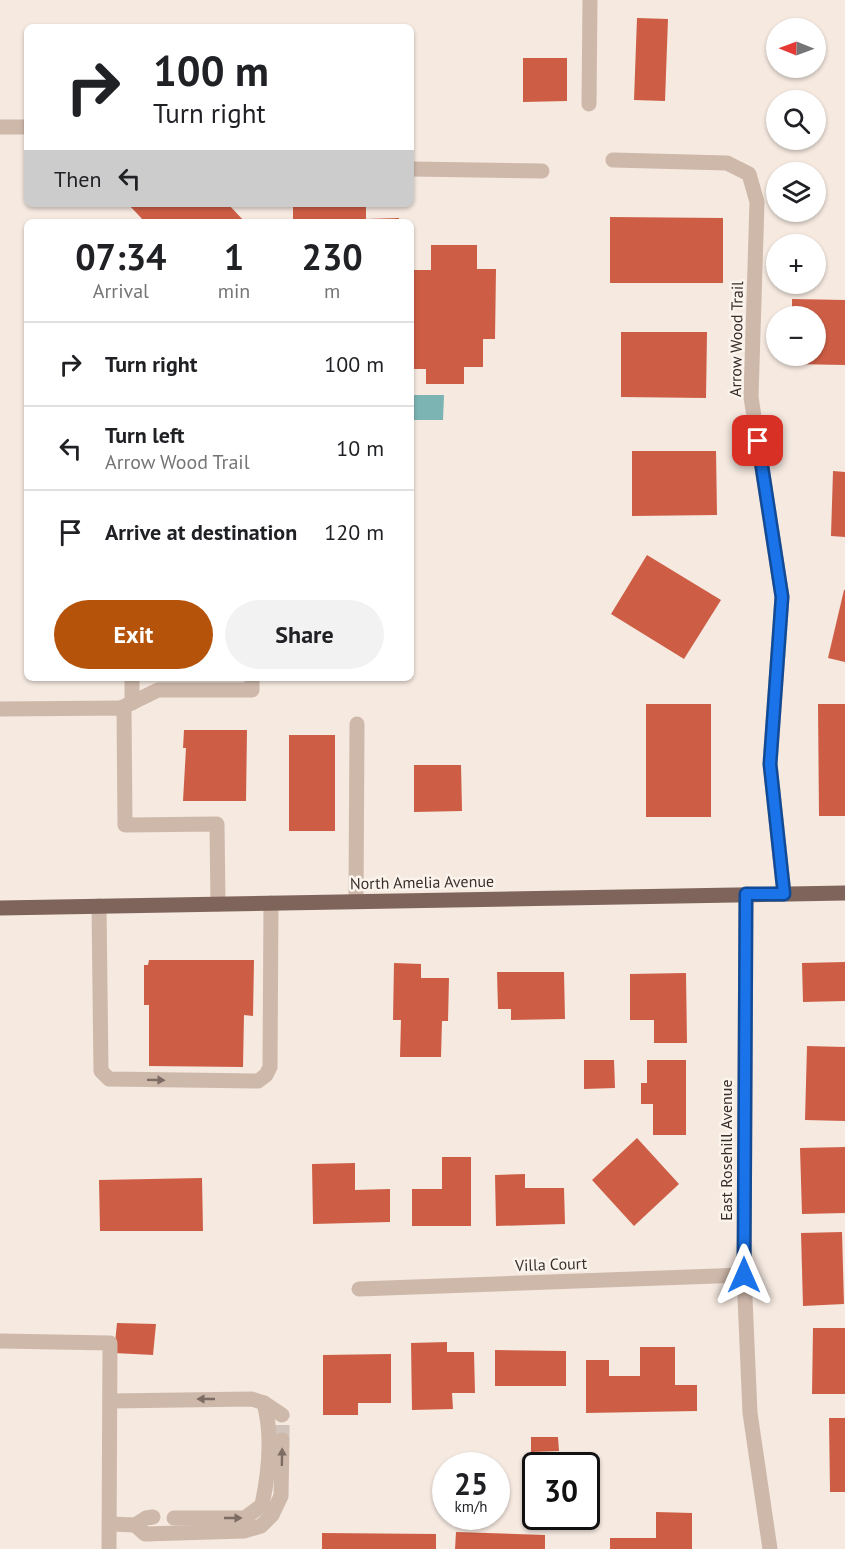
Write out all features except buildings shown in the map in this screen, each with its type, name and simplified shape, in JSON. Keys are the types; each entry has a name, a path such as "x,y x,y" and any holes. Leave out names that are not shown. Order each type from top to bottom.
{"main road":[{"name":"North Amelia Avenue","path":"0,908 845,893"}],"street":[{"path":"589,105 590,0"},
{"path":"0,127 24,127"},
{"name":"Arrow Wood Trail","path":"613,160 727,163 749,174 757,202 752,396 782,597 770,764 784,894"},
{"path":"414,169 542,171"},
{"path":"131,681 127,705 124,708 125,825 217,825 218,904"},
{"path":"0,710 127,705 158,690 252,690 252,681"},
{"path":"356,901 357,724"},
{"name":"East Rosehill Avenue","path":"746,894 744,1275 750,1413 770,1549"},
{"path":"99,906 101,1071 109,1079 258,1081 266,1075 270,1067 271,903"},
{"name":"Villa Court","path":"359,1289 744,1275"},
{"path":"0,1341 110,1343 109,1549"},
{"path":"110,1401 252,1399 264,1403 282,1415"},
{"path":"174,1518 245,1518 262,1505 269,1472 267,1415 264,1403"},
{"path":"135,1525 145,1534 244,1531 261,1526 272,1515 281,1496 282,1440"},
{"path":"110,1524 135,1525 146,1518 153,1517"}],"water":[{"path":"414,395 444,395 443,420 414,420"}],"tunnel":[{"path":"282,1415 282,1440"}],"route":[{"path":"744,1275 746,894 784,894 770,764 782,597 758,441"}]}
